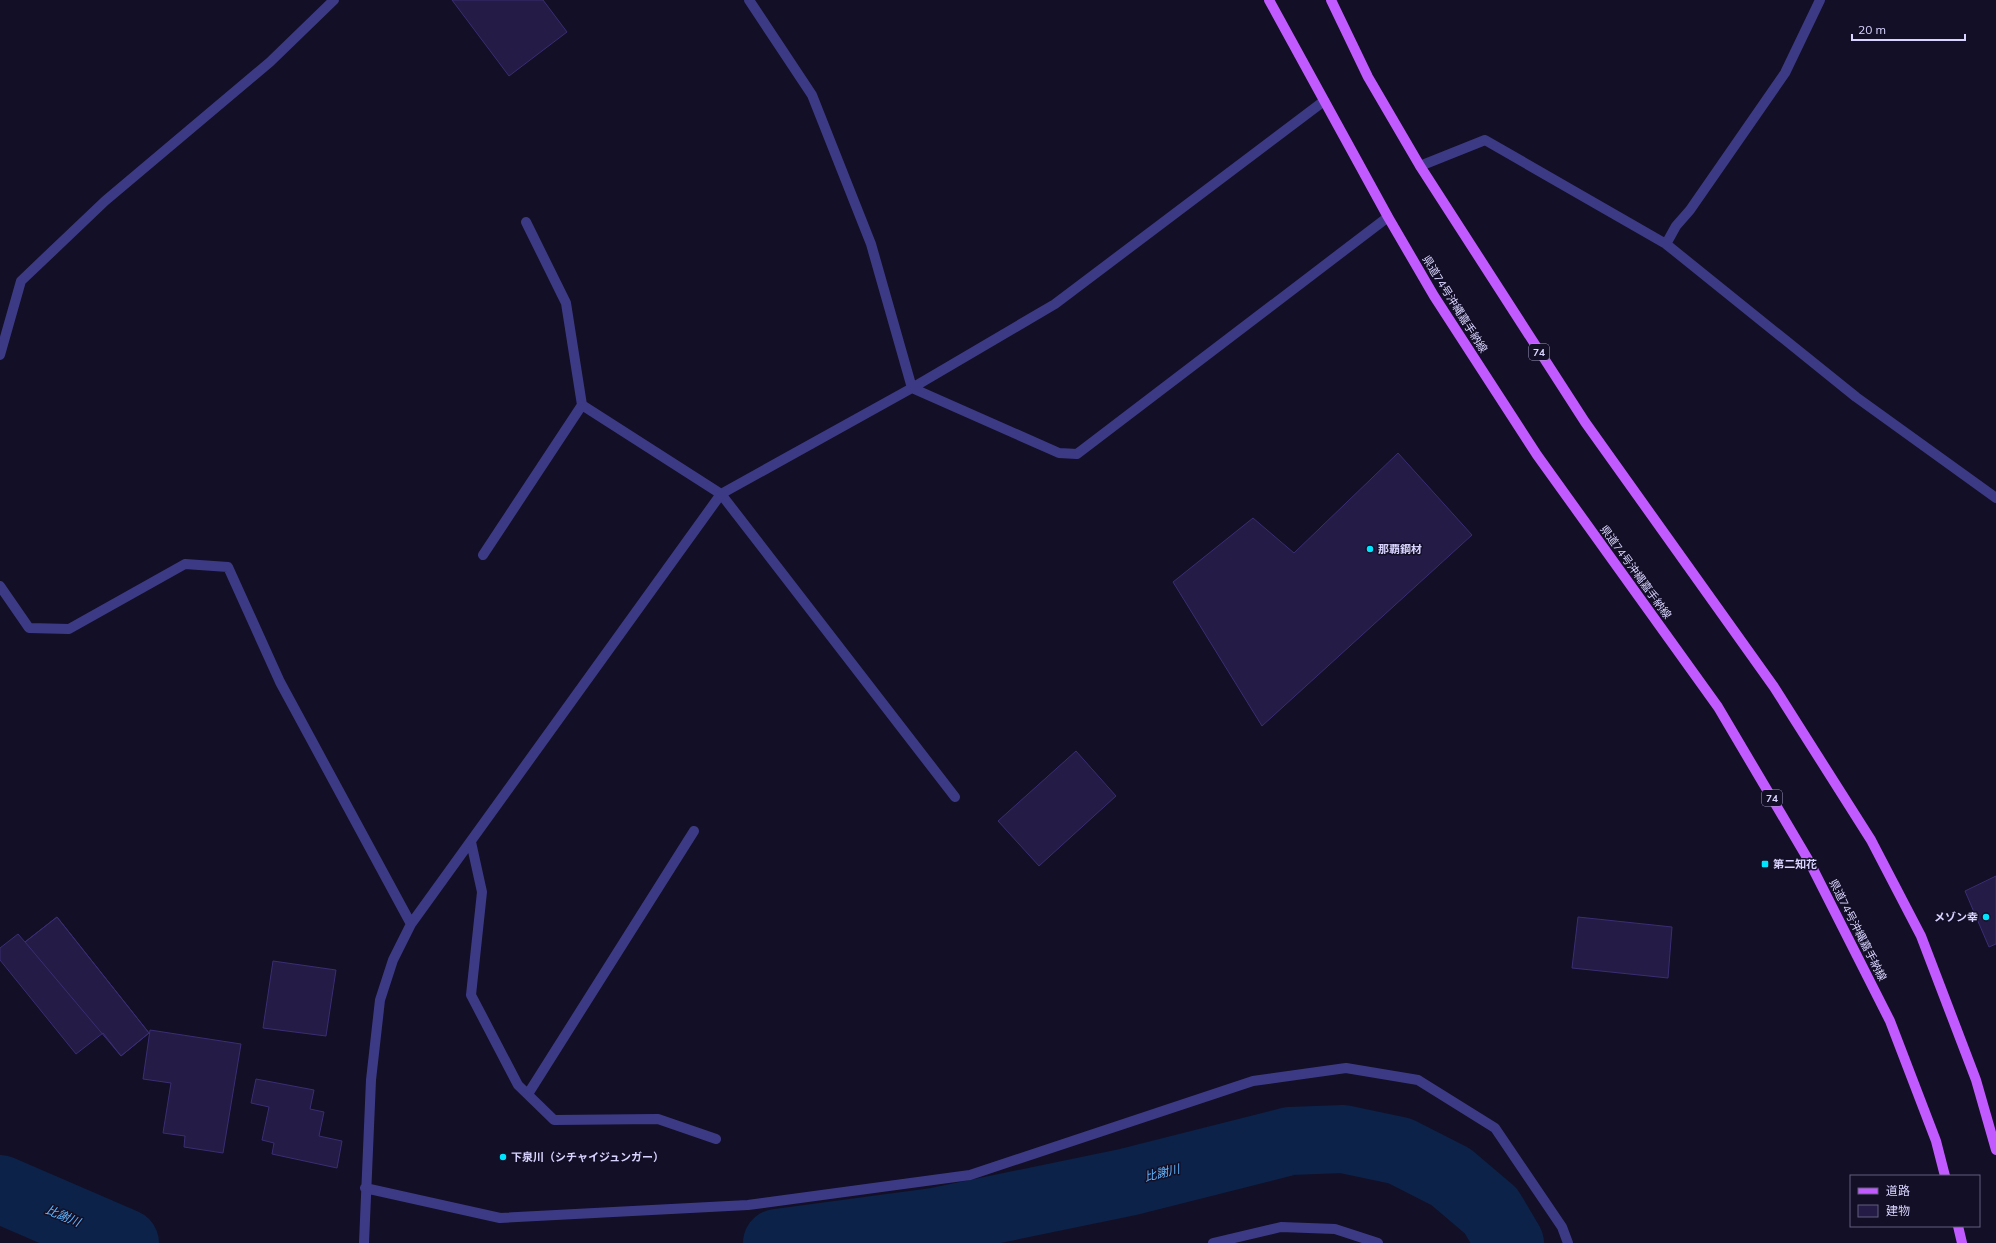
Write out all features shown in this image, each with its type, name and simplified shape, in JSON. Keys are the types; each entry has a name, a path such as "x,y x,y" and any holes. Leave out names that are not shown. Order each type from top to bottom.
{"main road":[{"name":"県道74号沖縄嘉手納線","path":"1269,0 1388,217 1434,296 1537,454 1718,707 1809,861 1890,1020 1936,1141 1945,1175"},
{"name":"74","path":"1331,0 1368,77 1420,166 1585,422 1774,687 1871,840 1921,936 1976,1080 1996,1150"},
{"path":"1958,1227 1962,1243"}],"street":[{"path":"0,355 21,281 105,201 270,62 334,0"},
{"path":"749,0 812,95 871,244 912,388"},
{"path":"1666,244 1676,226 1690,210 1785,73 1820,0"},
{"path":"364,1243 370,1080 380,1000 392,960 411,924 721,494 912,388 1055,304 1324,101"},
{"path":"1420,166 1485,140 1666,244 1856,397 1996,498"},
{"path":"912,388 1059,453 1077,454 1388,217"},
{"path":"484,555 582,405 566,302 526,222"},
{"path":"582,405 721,494 955,797"},
{"path":"0,586 29,628 69,629 185,564 228,567 280,682 411,924"},
{"path":"528,1094 694,831"},
{"path":"471,842 482,892 471,995 518,1085 554,1120 658,1119 716,1139"},
{"path":"366,1188 500,1218 748,1204 970,1175 1253,1081 1346,1068 1418,1080 1495,1128 1562,1228 1568,1243"},
{"path":"1213,1243 1280,1227 1335,1229 1378,1243"}],"building":[{"path":"452,0 543,0 567,32 509,76"},
{"path":"1398,453 1472,535 1262,726 1173,582 1253,518 1294,553"},
{"path":"1076,751 1116,796 1039,866 998,821"},
{"name":"メゾン幸","path":"1996,876 1996,944 1989,947 1965,891"},
{"path":"57,917 149,1033 121,1056 25,942"},
{"path":"57,917 149,1033 121,1056 103,1033 76,1054 0,960 0,948 18,934 25,942"},
{"path":"1578,917 1672,927 1668,978 1572,968"},
{"path":"273,961 336,970 326,1036 263,1028"},
{"path":"150,1030 241,1044 223,1153 184,1147 185,1136 163,1133 171,1083 143,1079"},
{"path":"256,1079 314,1090 310,1109 324,1112 319,1136 342,1141 337,1168 272,1154 274,1143 262,1140 269,1107 251,1103"}],"waterway":[{"name":"比謝川","path":"777,1243 934,1222 1128,1182 1290,1141 1343,1139 1400,1151 1451,1177 1491,1211 1510,1243"},
{"name":"比謝川","path":"0,1189 125,1243"}],"place":[{"name":"那覇鋼材","path":"1370,549"},
{"name":"第二知花","path":"1765,864"},
{"name":"メゾン幸","path":"1986,917"},
{"name":"下泉川（シチャイジュンガー）","path":"503,1157"}]}
